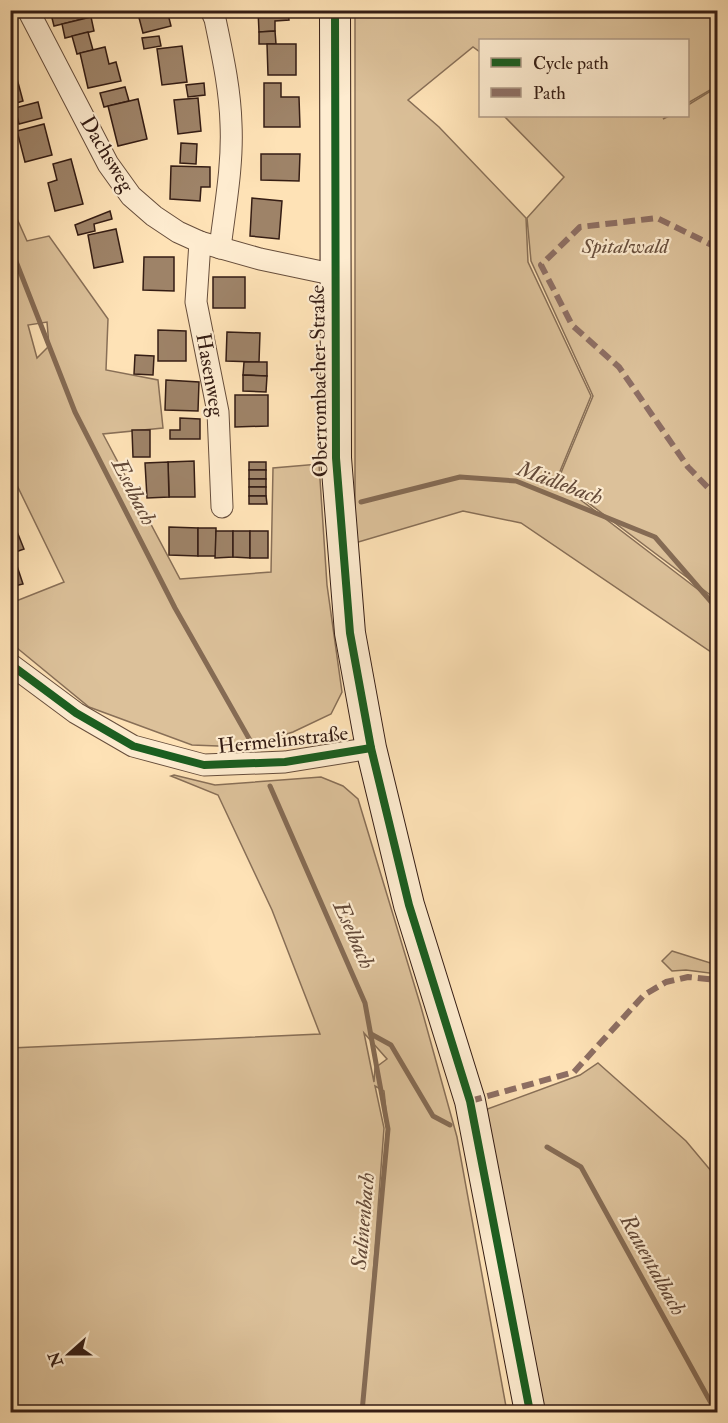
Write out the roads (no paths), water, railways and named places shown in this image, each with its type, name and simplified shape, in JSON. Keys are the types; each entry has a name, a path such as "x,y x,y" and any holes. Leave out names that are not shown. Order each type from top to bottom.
{"street":[{"name":"Dachsweg","path":"27,10 108,164 131,196 178,232 210,245 260,259 336,275"},
{"name":"Hasenweg","path":"211,10 215,18 226,71 231,124 227,194 210,245 196,302 218,412 222,507"},
{"name":"Oberrombacher Straße","path":"335,10 336,458 350,633 371,748 409,905 470,1101 530,1413"},
{"name":"Hermelinstraße","path":"10,664 76,713 133,746 204,765 285,762 371,748"}],"waterway":[{"name":"Eselbach","path":"10,246 75,412 175,608 251,742"},
{"name":"Mädlebach","path":"361,502 460,477 516,481 655,537 713,604 718,606"},
{"name":"Salinenbach","path":"270,786 365,1003 388,1129 362,1412"},
{"name":"Rauentalbach","path":"371,1034 391,1045 433,1116 450,1125"},
{"name":"Rauentalbach","path":"547,1147 581,1167 716,1412"}],"park label":[{"name":"Spitalwald","path":"625,246"}]}
